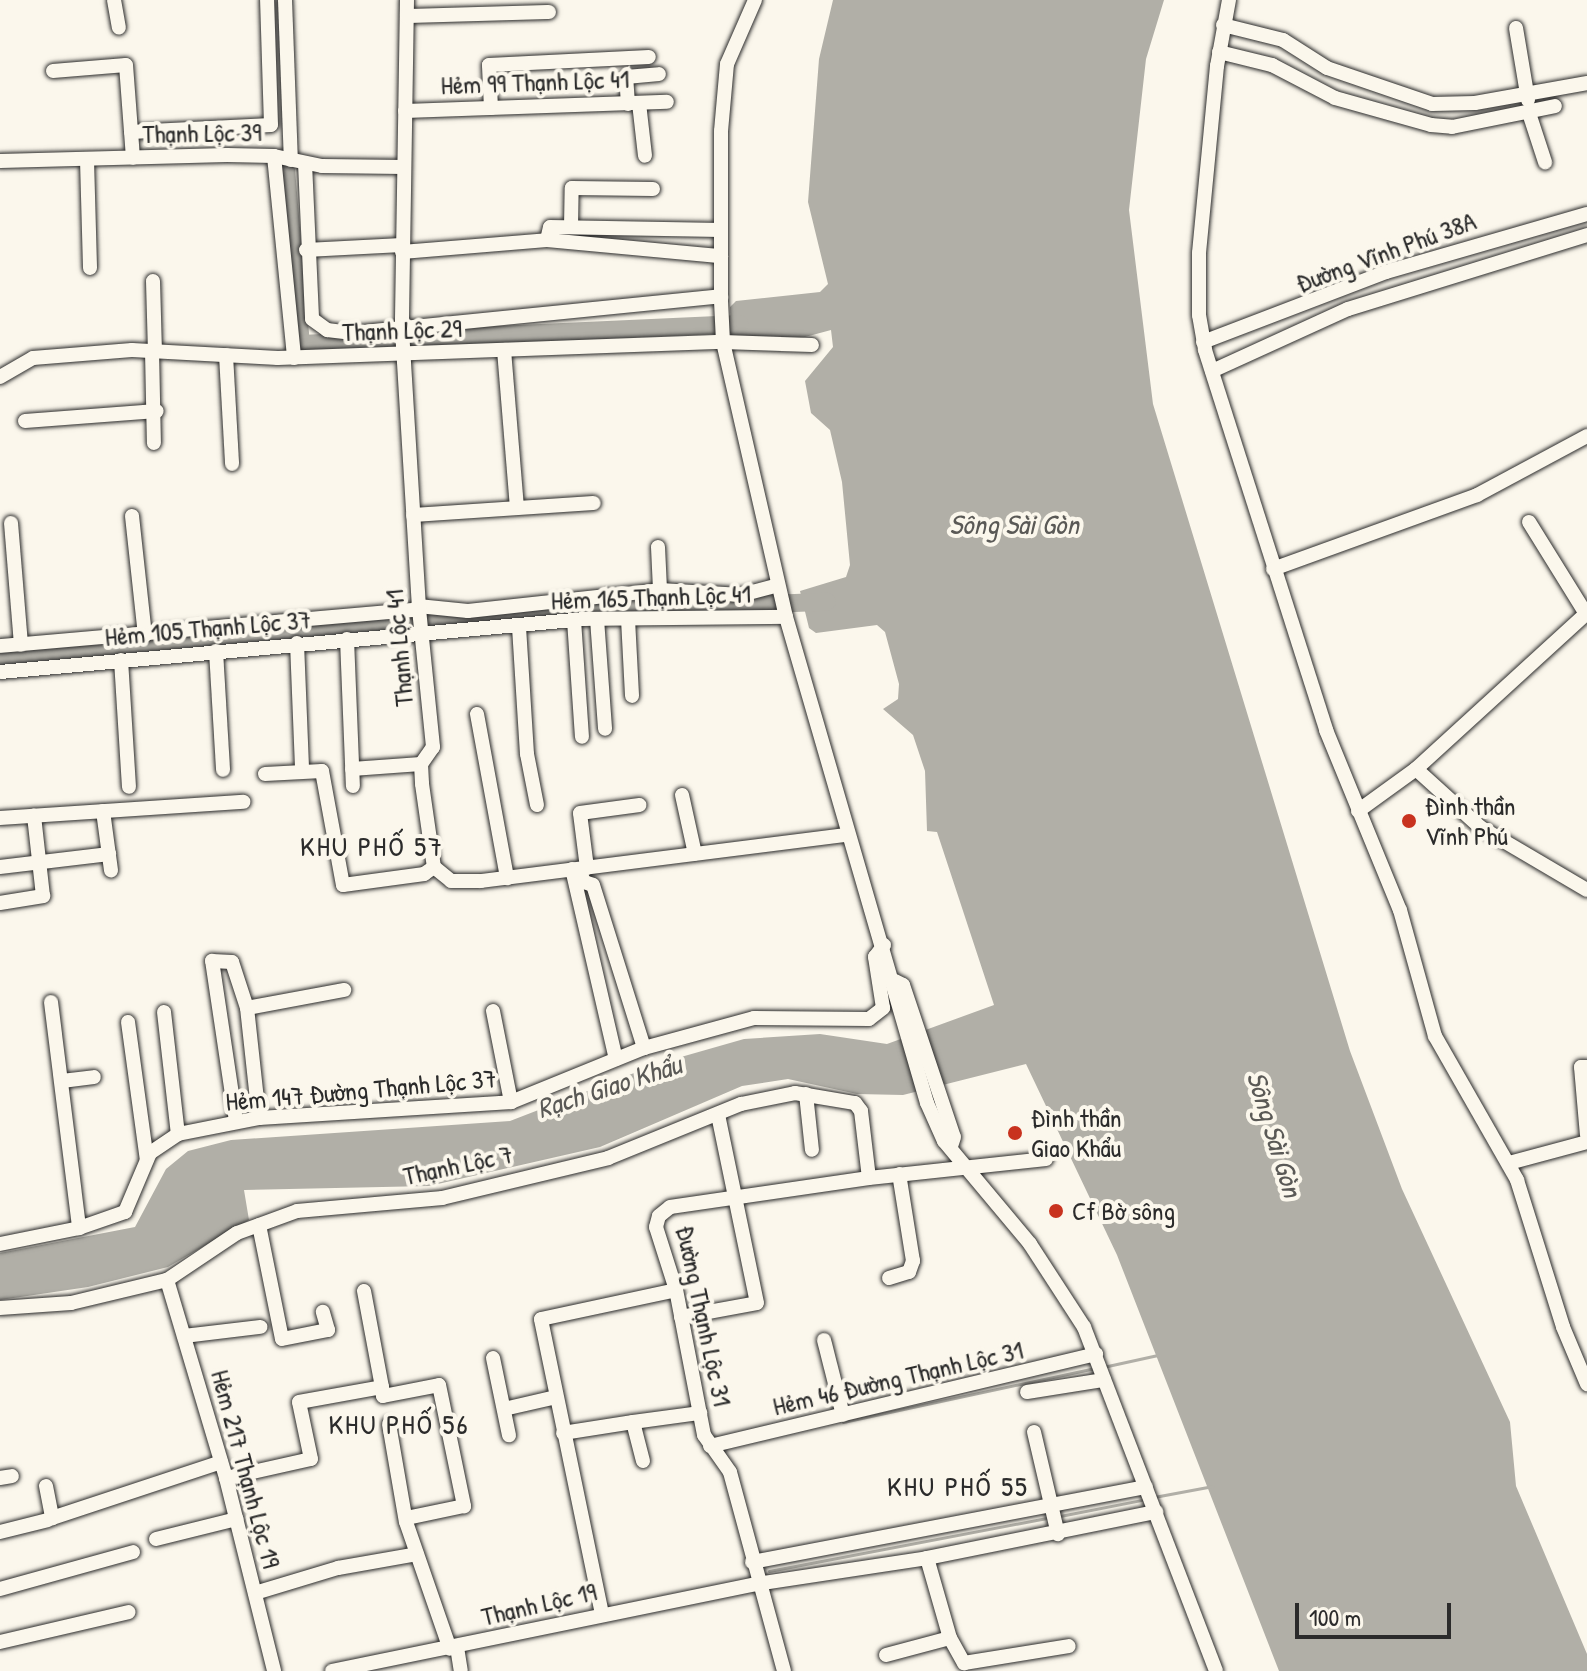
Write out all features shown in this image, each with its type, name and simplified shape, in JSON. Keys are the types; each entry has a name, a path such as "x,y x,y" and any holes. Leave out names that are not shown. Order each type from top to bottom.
{"street":[{"path":"114,0 119,28"},
{"path":"131,132 271,125 267,0"},
{"path":"285,0 312,319 327,330 353,333 721,298"},
{"name":"Thạnh Lộc 41","path":"407,0 402,327 418,608 433,747 421,764 434,867"},
{"path":"755,0 727,64 721,230 723,342 786,617 847,835 895,981 903,985 910,1028 933,1100 954,1137 951,1146 1064,1289 1100,1367 1216,1671"},
{"path":"1229,0 1219,52 1199,253 1203,342 1273,569 1358,811 1400,910 1435,1036 1509,1163 1587,1384"},
{"path":"407,16 549,12"},
{"path":"1223,25 1283,40 1327,68 1432,104 1555,106"},
{"path":"1516,28 1528,105 1545,162"},
{"path":"1219,52 1272,65 1335,98 1431,125 1452,127 1528,105 1587,83"},
{"path":"491,108 489,65 649,57"},
{"path":"53,71 126,65 133,158"},
{"path":"645,156 626,77 659,74"},
{"name":"Hẻm 99 Thạnh Lộc 41","path":"405,111 667,102"},
{"path":"274,156 294,358"},
{"name":"Thạnh Lộc 39","path":"0,161 274,156 298,161 404,167"},
{"path":"87,160 90,268"},
{"path":"571,227 572,188 653,189"},
{"name":"Đường Vĩnh Phú 38A","path":"1203,342 1386,272 1587,214"},
{"path":"547,240 550,227 721,230"},
{"path":"1212,371 1348,309 1587,235"},
{"path":"306,250 547,240 721,256"},
{"path":"153,281 157,411 154,443"},
{"name":"Thạnh Lộc 29","path":"0,377 33,358 153,351 294,358 723,342 812,345"},
{"path":"504,350 517,507"},
{"path":"226,355 232,464"},
{"path":"25,421 157,411"},
{"path":"1273,569 1477,495 1587,436"},
{"path":"413,515 594,503"},
{"path":"132,516 145,635"},
{"path":"1358,811 1416,769 1587,614 1529,522"},
{"path":"11,523 21,645"},
{"path":"658,547 660,590"},
{"path":"0,646 418,608 468,611 660,590 741,595 779,588"},
{"name":"Hẻm 165 Thạnh Lộc 41","path":"421,634 574,620 786,617"},
{"path":"597,619 605,729"},
{"path":"628,619 632,696"},
{"path":"574,620 582,737"},
{"path":"519,627 527,754 537,805"},
{"name":"Hẻm 105 Thạnh Lộc 37","path":"0,672 421,634"},
{"path":"347,639 353,786"},
{"path":"297,643 302,770"},
{"path":"216,651 223,770"},
{"path":"121,660 129,787"},
{"path":"477,714 507,878"},
{"path":"352,769 421,764"},
{"path":"1416,769 1480,827 1586,887"},
{"path":"265,774 320,770 343,885 424,874 434,867 451,881 507,878 847,835"},
{"path":"682,795 695,854"},
{"path":"0,818 243,802"},
{"path":"616,1059 579,869 580,813 639,805"},
{"path":"103,811 111,870"},
{"path":"0,903 40,898 34,816"},
{"path":"0,867 109,854"},
{"path":"579,869 584,882 593,885 644,1048"},
{"name":"Hẻm 147 Đường Thạnh Lộc 37","path":"0,1244 79,1228 125,1212 150,1153 178,1134 259,1118 511,1102 644,1048 754,1018 869,1019 883,1008 875,957 884,945"},
{"path":"236,1121 212,961 232,962 247,1008 259,1118"},
{"path":"247,1008 344,990"},
{"path":"51,1002 79,1228"},
{"path":"493,1011 511,1102"},
{"path":"164,1012 178,1134"},
{"path":"128,1022 147,1160"},
{"path":"1587,1067 1581,1067 1587,1135"},
{"path":"62,1081 94,1077"},
{"path":"806,1094 812,1150"},
{"name":"Thạnh Lộc 7","path":"0,1308 71,1303 167,1280 237,1233 297,1211 442,1198 608,1158 741,1104 806,1094 855,1103 861,1111 869,1178"},
{"path":"681,1317 757,1303 718,1115"},
{"path":"1509,1163 1587,1142"},
{"name":"Đường Thạnh Lộc 31","path":"784,1671 756,1584 730,1472 710,1446 700,1413 676,1290 656,1227 659,1216 670,1207 736,1201 963,1165 1046,1159"},
{"path":"889,1278 909,1272 913,1261 899,1174"},
{"path":"259,1225 282,1339 328,1330 323,1312"},
{"name":"Hẻm 217 Thạnh Lộc 19","path":"167,1280 192,1335 274,1671"},
{"path":"602,1614 541,1319 676,1290"},
{"path":"364,1291 383,1396 439,1385 464,1506 407,1518"},
{"path":"192,1335 214,1336 260,1327"},
{"path":"824,1340 843,1415"},
{"path":"493,1358 509,1435"},
{"path":"1027,1392 1100,1367"},
{"name":"Hẻm 46 Đường Thạnh Lộc 31","path":"710,1446 843,1415 1100,1367"},
{"path":"226,1478 311,1459 299,1402 382,1387"},
{"path":"504,1409 556,1397"},
{"path":"563,1433 700,1413"},
{"path":"633,1422 643,1461"},
{"path":"389,1424 417,1554 461,1671"},
{"path":"1034,1432 1055,1518"},
{"path":"46,1486 52,1518 221,1462"},
{"path":"752,1562 1055,1518 1151,1499"},
{"path":"1055,1518 1151,1499"},
{"name":"Thạnh Lộc 19","path":"332,1671 756,1584 927,1558 1055,1518"},
{"path":"156,1539 237,1519"},
{"path":"0,1532 48,1520"},
{"path":"0,1589 133,1552"},
{"path":"255,1593 338,1568 417,1554"},
{"path":"927,1558 950,1638 964,1663 1069,1646"},
{"path":"0,1642 129,1612"},
{"path":"886,1655 950,1638"}],"water":[{"path":"833,0 1164,0 1146,59 1129,210 1153,404 1350,1051 1402,1189 1510,1422 1516,1486 1587,1654 1587,1671 1279,1671 1117,1255 1026,1064 903,1095 857,1094 788,1079 742,1086 600,1147 429,1186 244,1190 249,1220 168,1267 88,1287 0,1300 0,1253 135,1227 166,1169 188,1151 231,1140 510,1121 660,1063 744,1039 820,1034 887,1044 994,1005 937,832 927,831 925,771 913,735 883,709 898,699 899,684 885,632 877,625 816,633 809,628 800,591 846,577 850,565 842,482 830,430 811,413 805,381 833,347 831,330 794,340 737,340 731,335 730,307 736,301 820,292 828,284 808,202 819,59"}],"waterway":[{"path":"286,170 301,344 740,324"},
{"path":"0,658 522,614 827,602"},
{"path":"1103,1367 1158,1355"},
{"path":"843,1422 1095,1368"},
{"path":"1154,1497 1213,1486"},
{"path":"1060,1516 1147,1499"},
{"path":"769,1571 1048,1518"}],"place":[{"name":"Đình thần Vĩnh Phú","path":"1409,821"},
{"name":"Đình thần Giao Khẩu","path":"1015,1133"},
{"name":"Cf Bờ sông","path":"1056,1211"}],"district":[{"name":"KHU PHỐ 57","path":"372,846"},
{"name":"KHU PHỐ 56","path":"399,1424"},
{"name":"KHU PHỐ 55","path":"958,1486"}],"water label":[{"name":"Sông Sài Gòn","path":"1014,524"},
{"name":"Rạch Giao Khẩu","path":"609,1086"},
{"name":"Sông Sài Gòn","path":"1275,1134"}]}
